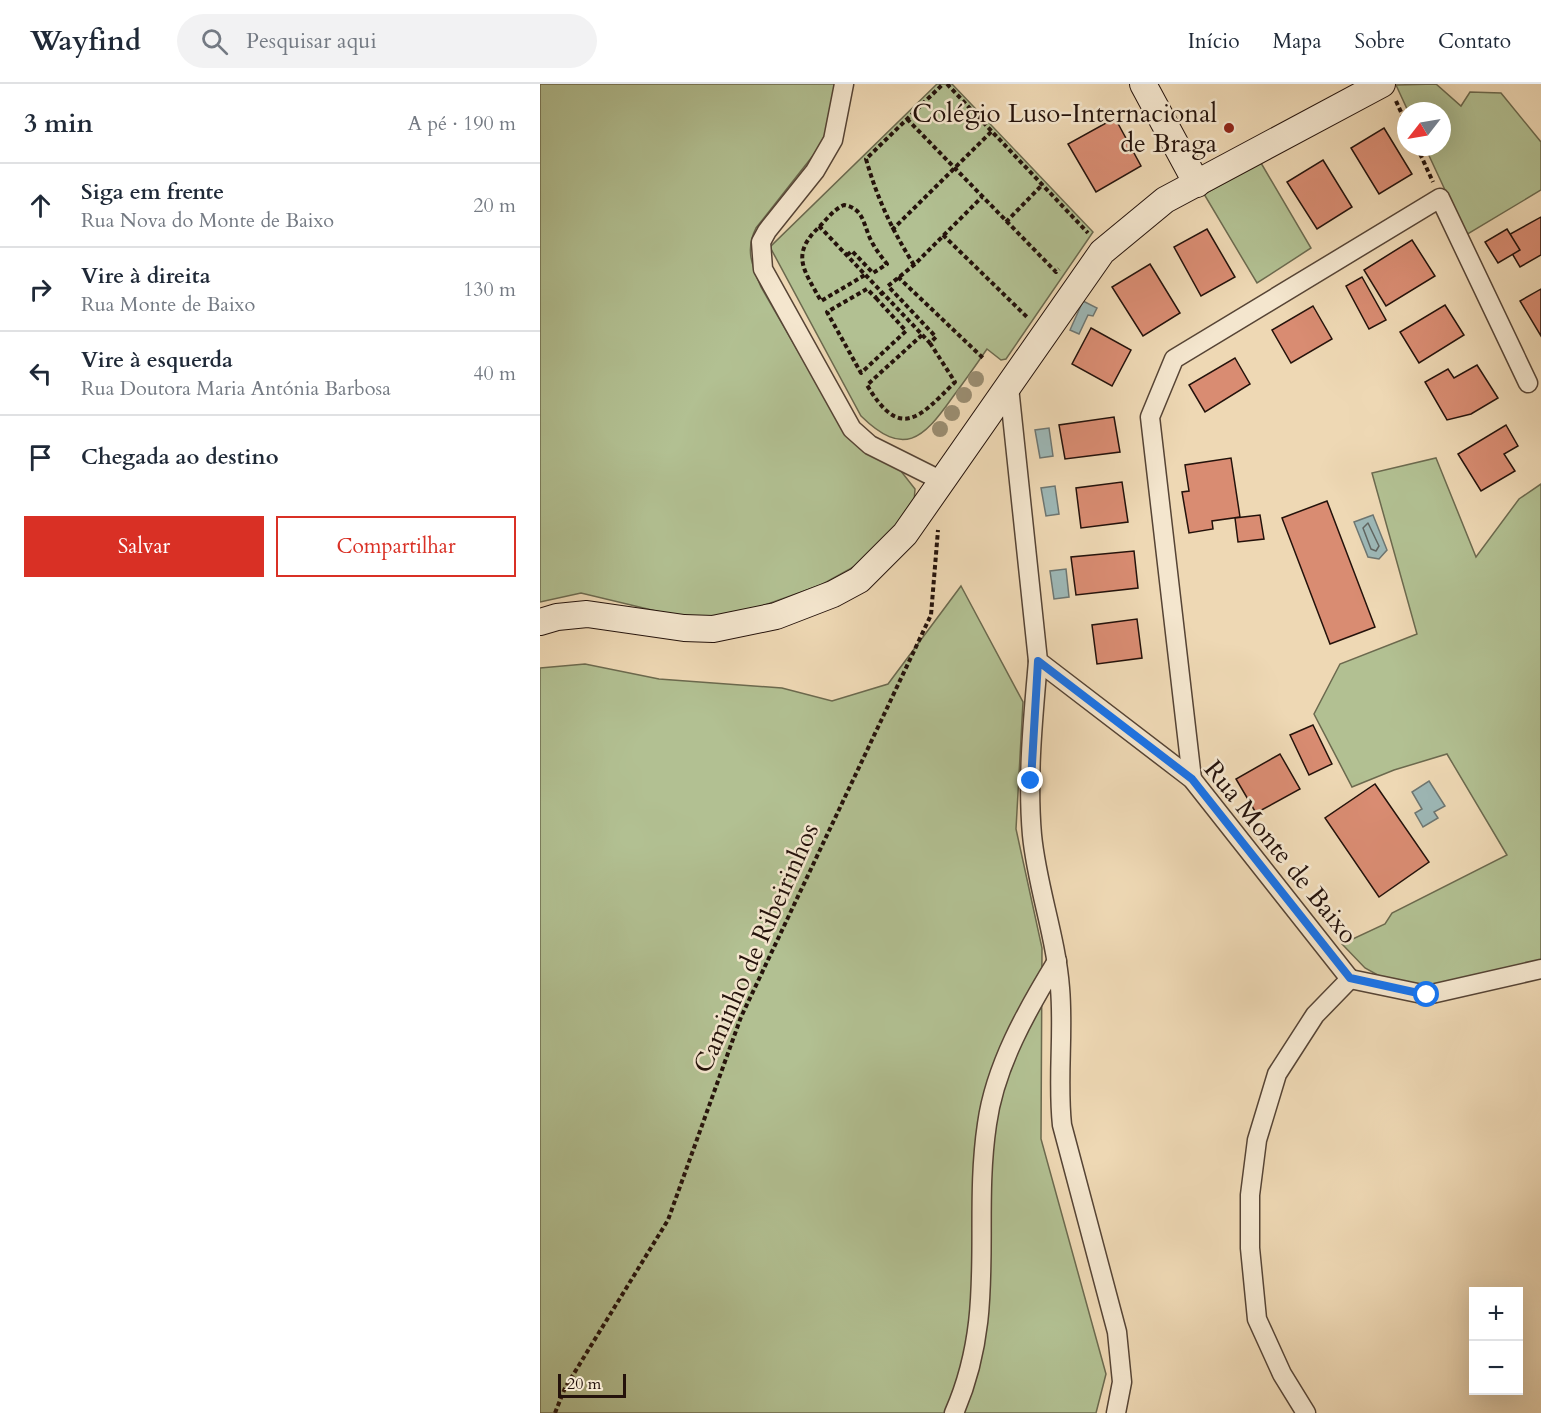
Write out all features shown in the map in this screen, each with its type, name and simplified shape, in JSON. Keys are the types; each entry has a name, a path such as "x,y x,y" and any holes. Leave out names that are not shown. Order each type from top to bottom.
{"street":[{"path":"844,84 832,140 815,171 767,231 761,242 763,269 852,429 870,445 942,481"},
{"path":"1143,84 1197,184"},
{"path":"540,622 557,617 587,614 684,628 713,629 776,616 833,594 859,580 905,534 1101,252 1165,200 1382,84"},
{"path":"1192,779 1150,417 1174,359 1440,198 1528,383"},
{"path":"1009,387 1038,661 1031,818 1038,874 1057,961 1060,998 1059,1096 1062,1125 1117,1332 1122,1382 1116,1413"},
{"name":"Rua Monte de Baixo","path":"1038,661 1192,779 1350,978 1314,1015 1277,1074 1257,1140 1250,1195 1250,1248 1257,1318 1282,1374 1306,1413"},
{"path":"954,1413 975,1353 982,1306 984,1147 990,1105 1014,1041 1057,961"},
{"path":"1350,978 1427,995 1541,969"}],"path":[{"path":"914,265 892,230 878,200 866,159 945,84 1088,232 1082,240"},
{"path":"907,118 1056,272 1062,264"},
{"path":"892,230 992,131"},
{"path":"1421,156 1440,198"},
{"path":"1006,222 1043,184"},
{"path":"930,343 936,337 888,286 914,265 982,197"},
{"path":"846,255 852,251 873,273 887,264 874,246 862,216 856,209 844,205 839,207 804,242 801,257 807,275 821,301 865,275"},
{"path":"819,226 930,343 955,382 927,409 906,419 887,413 879,406 867,385 922,335"},
{"path":"943,235 1016,309"},
{"path":"898,277 984,359"},
{"path":"867,289 876,298 906,331 861,373 827,312 867,289"},
{"path":"876,298 882,293"},
{"name":"Caminho de Ribeirinhos","path":"555,1413 565,1388 668,1220 741,1017 931,615 938,526"}],"green space":[{"path":"540,84 836,84 826,132 819,148 756,228 750,250 761,287 844,431 897,466 915,489 914,502 886,538 859,564 821,585 765,605 721,617 681,617 581,593 540,602"},
{"path":"937,84 952,84 1093,232 1006,359 1001,360 987,349 932,424 922,433 901,440 889,437 861,416 770,247"},
{"path":"1436,84 1461,106 1470,92 1501,93 1541,142 1541,190 1466,235 1429,156 1451,156 1451,102 1404,102 1396,85"},
{"path":"1261,163 1311,248 1257,283 1204,194"},
{"path":"1436,458 1476,557 1519,499 1541,484 1541,962 1427,989 1392,983 1365,968 1342,944 1385,924 1392,913 1507,855 1447,754 1394,770 1352,787 1314,714 1340,664 1417,634 1372,473"},
{"path":"961,586 1023,702 1016,829 1042,948 1041,1139 1106,1374 1096,1413 540,1413 540,668 585,664 659,679 782,688 832,701 888,684"}],"water":[{"path":"1083,301 1097,308 1093,316 1088,315 1079,334 1070,330"},
{"path":"1049,428 1053,456 1040,458 1035,430"},
{"path":"1055,486 1059,514 1046,516 1041,488"},
{"path":"1373,515 1387,550 1379,559 1368,557 1354,522"},
{"path":"1066,569 1069,597 1054,599 1050,571"},
{"path":"1429,781 1445,806 1434,812 1438,818 1423,827 1415,813 1422,809 1412,792"}],"building":[{"path":"1115,118 1141,166 1096,192 1068,144"},
{"path":"1384,128 1397,149 1397,156 1401,156 1412,174 1379,194 1351,148"},
{"path":"1323,160 1352,207 1317,229 1287,182"},
{"path":"1541,217 1541,255 1520,267 1503,238"},
{"path":"1207,229 1235,277 1201,296 1174,247"},
{"path":"1507,229 1520,250 1498,263 1485,242"},
{"path":"1412,240 1435,276 1386,306 1364,270"},
{"path":"1150,264 1180,313 1143,336 1112,287"},
{"path":"1362,277 1386,320 1369,329 1346,286"},
{"path":"1541,289 1541,336 1520,301"},
{"path":"1445,305 1464,335 1419,363 1400,332"},
{"path":"1313,306 1332,339 1291,363 1272,330"},
{"path":"1091,328 1131,350 1112,386 1072,364"},
{"path":"1235,358 1250,384 1205,412 1189,385"},
{"path":"1477,365 1498,398 1471,414 1447,420 1425,382 1448,369 1454,378"},
{"path":"1114,417 1120,452 1065,459 1059,425"},
{"path":"1506,425 1518,446 1504,454 1515,471 1481,491 1458,454"},
{"path":"1231,458 1240,517 1212,521 1213,529 1189,533 1182,492 1189,491 1185,465"},
{"path":"1122,482 1128,522 1081,528 1076,488"},
{"path":"1327,501 1375,627 1330,644 1282,518"},
{"path":"1260,515 1264,539 1238,542 1235,518"},
{"path":"1134,551 1138,588 1076,595 1071,557"},
{"path":"1137,619 1142,658 1097,664 1092,625"},
{"path":"1313,725 1332,764 1309,775 1290,735"},
{"path":"1280,754 1300,789 1256,813 1236,779"},
{"path":"1375,784 1429,862 1379,897 1325,818"}],"place":[{"name":"Colégio Luso-Internacional de Braga","path":"1229,128"}],"route":[{"path":"1031,781 1038,661 1192,779 1350,978 1427,995"}]}
